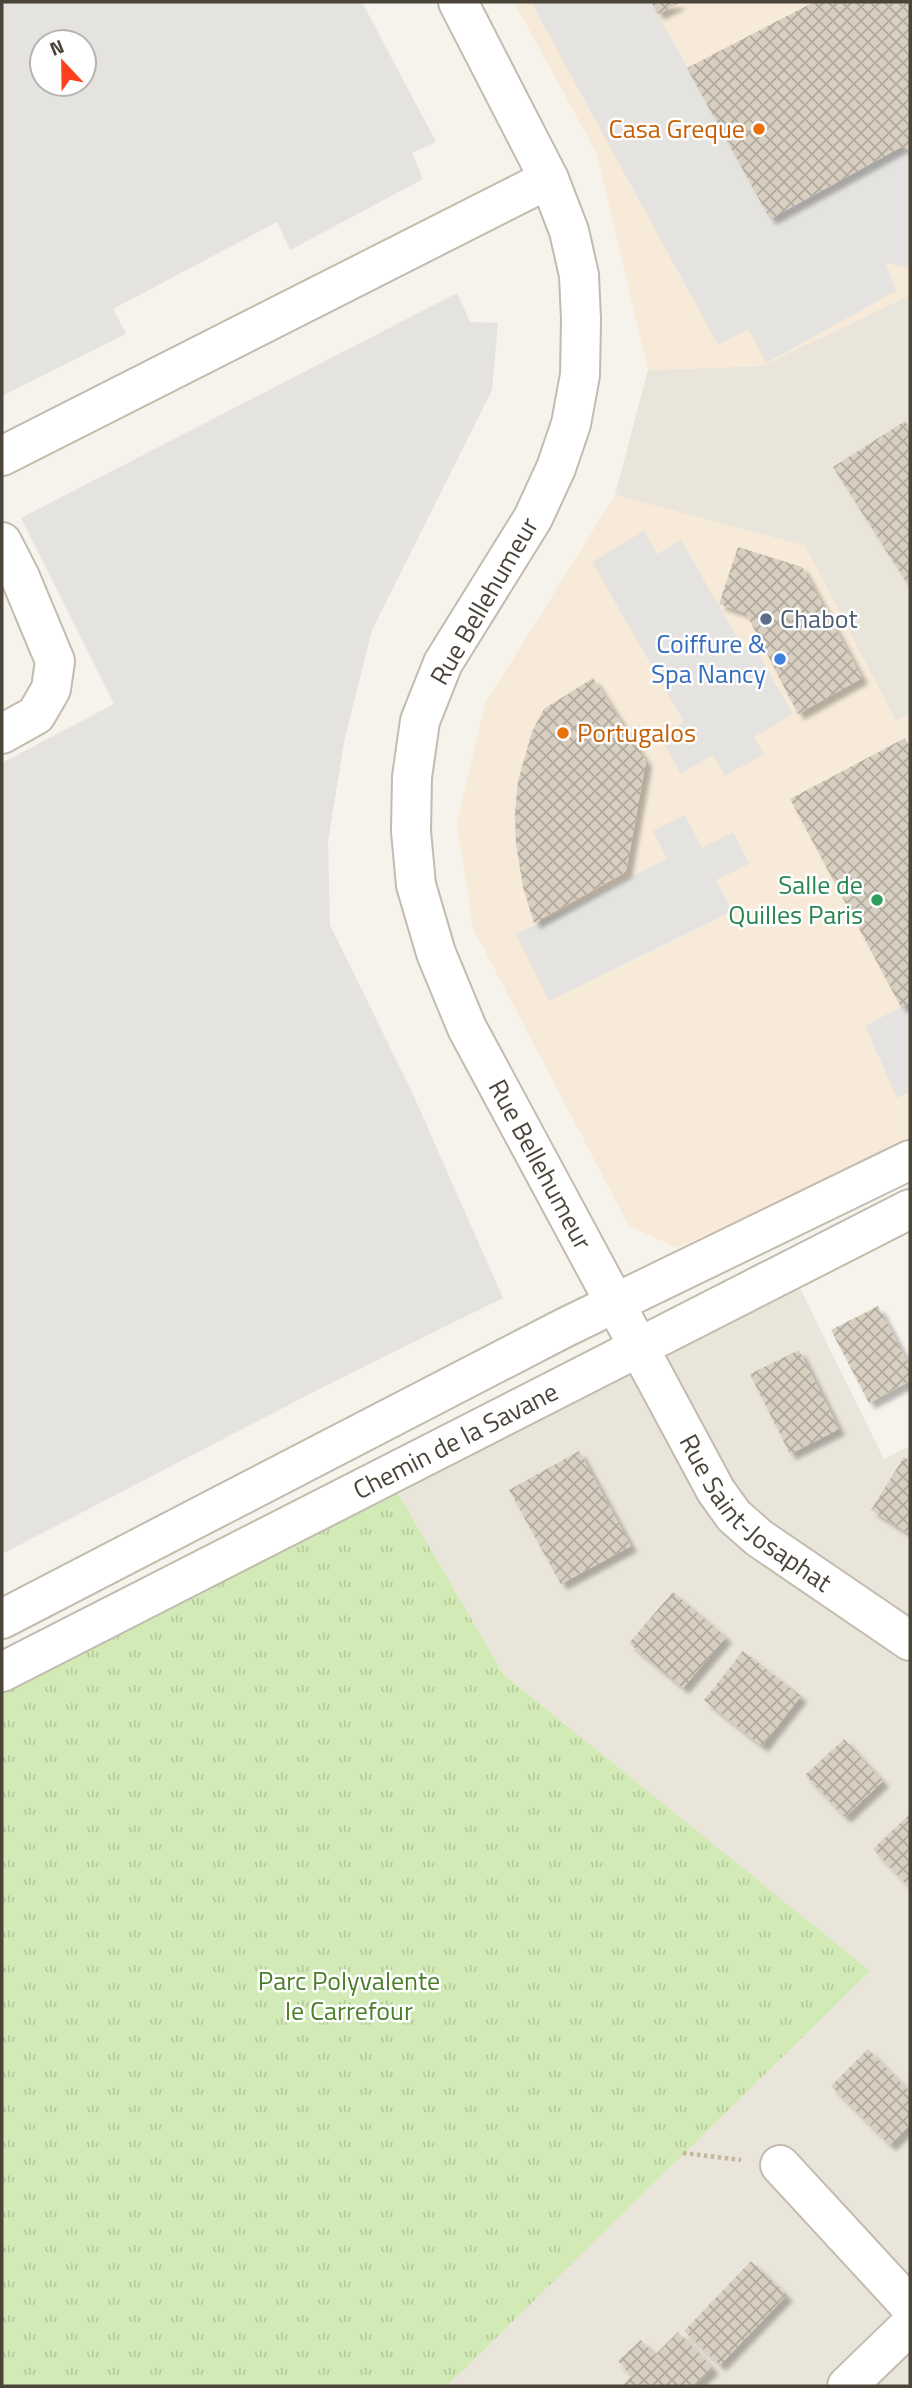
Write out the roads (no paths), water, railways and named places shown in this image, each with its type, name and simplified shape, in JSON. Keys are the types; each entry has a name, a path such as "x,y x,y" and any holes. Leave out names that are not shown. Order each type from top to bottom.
{"street":[{"name":"Rue Bellehumeur","path":"458,2 549,179 569,231 579,275 580,375 571,424 556,468 533,518 443,663 420,721 412,777 411,831 419,896 436,953 467,1028 640,1347"},
{"path":"2,456 549,179"},
{"path":"2,542 20,577 55,661 51,689 36,715 2,734"},
{"name":"Chemin de la Savane","path":"2,1619 614,1303 910,1160"},
{"name":"Chemin de la Savane","path":"2,1672 910,1209"},
{"name":"Rue Saint-Josaphat","path":"640,1347 700,1464 734,1516 759,1538 910,1641"},
{"path":"780,2165 910,2306"},
{"path":"847,2386 910,2325"}],"place":[{"name":"Casa Greque","path":"759,129"},
{"name":"Chabot","path":"766,619"},
{"name":"Coiffure & Spa Nancy","path":"780,659"},
{"name":"Portugalos","path":"563,733"},
{"name":"Salle de Quilles Paris","path":"877,900"}],"park label":[{"name":"Parc Polyvalente le Carrefour","path":"349,1996"}]}
